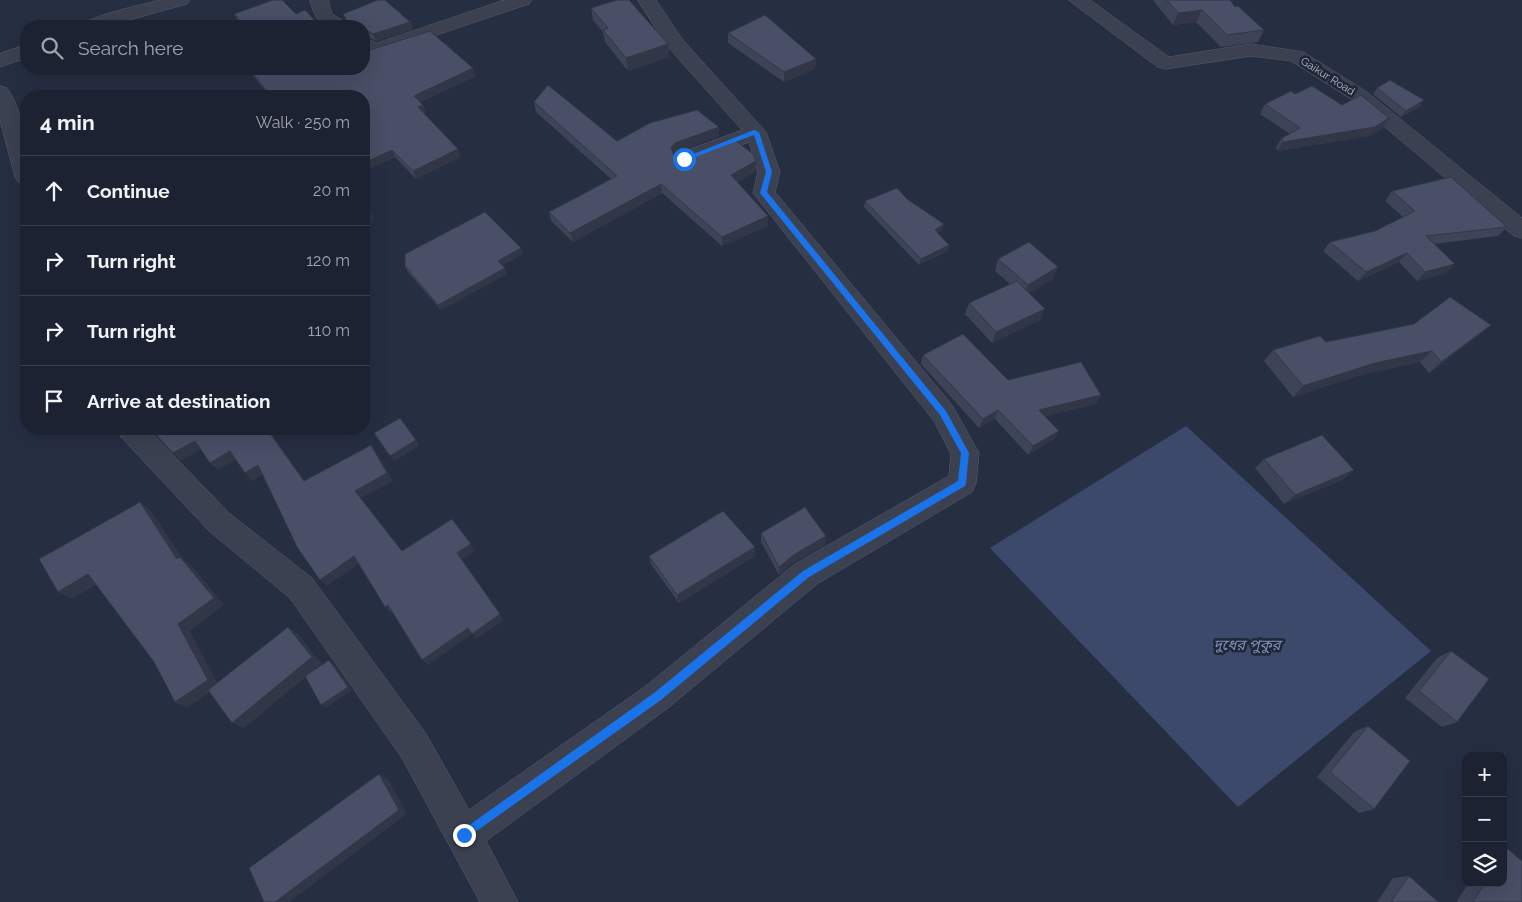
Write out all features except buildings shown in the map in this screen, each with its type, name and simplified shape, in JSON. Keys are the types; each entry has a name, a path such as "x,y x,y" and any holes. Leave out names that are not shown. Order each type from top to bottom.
{"street":[{"path":"107,20 181,0"},
{"path":"320,0 324,17 329,20"},
{"path":"370,48 373,50 523,0"},
{"path":"464,835 657,697 806,574 962,483 965,453 943,413 764,193 769,172 756,132 675,43 647,0"},
{"name":"Gaikur Road","path":"1078,0 1165,64 1251,50 1296,56 1360,96 1522,230"},
{"path":"0,61 20,53"},
{"path":"0,92 6,104 20,155"},
{"path":"684,159 756,132"},
{"path":"137,435 219,522 301,588 414,746 500,902"}],"water":[{"name":"দুধের পুকুর","path":"1186,426 1431,651 1238,807 990,548"}],"route":[{"path":"464,835 657,697 806,574 962,483 965,453 943,413 884,343 764,193 769,172 756,132 684,159"}]}
